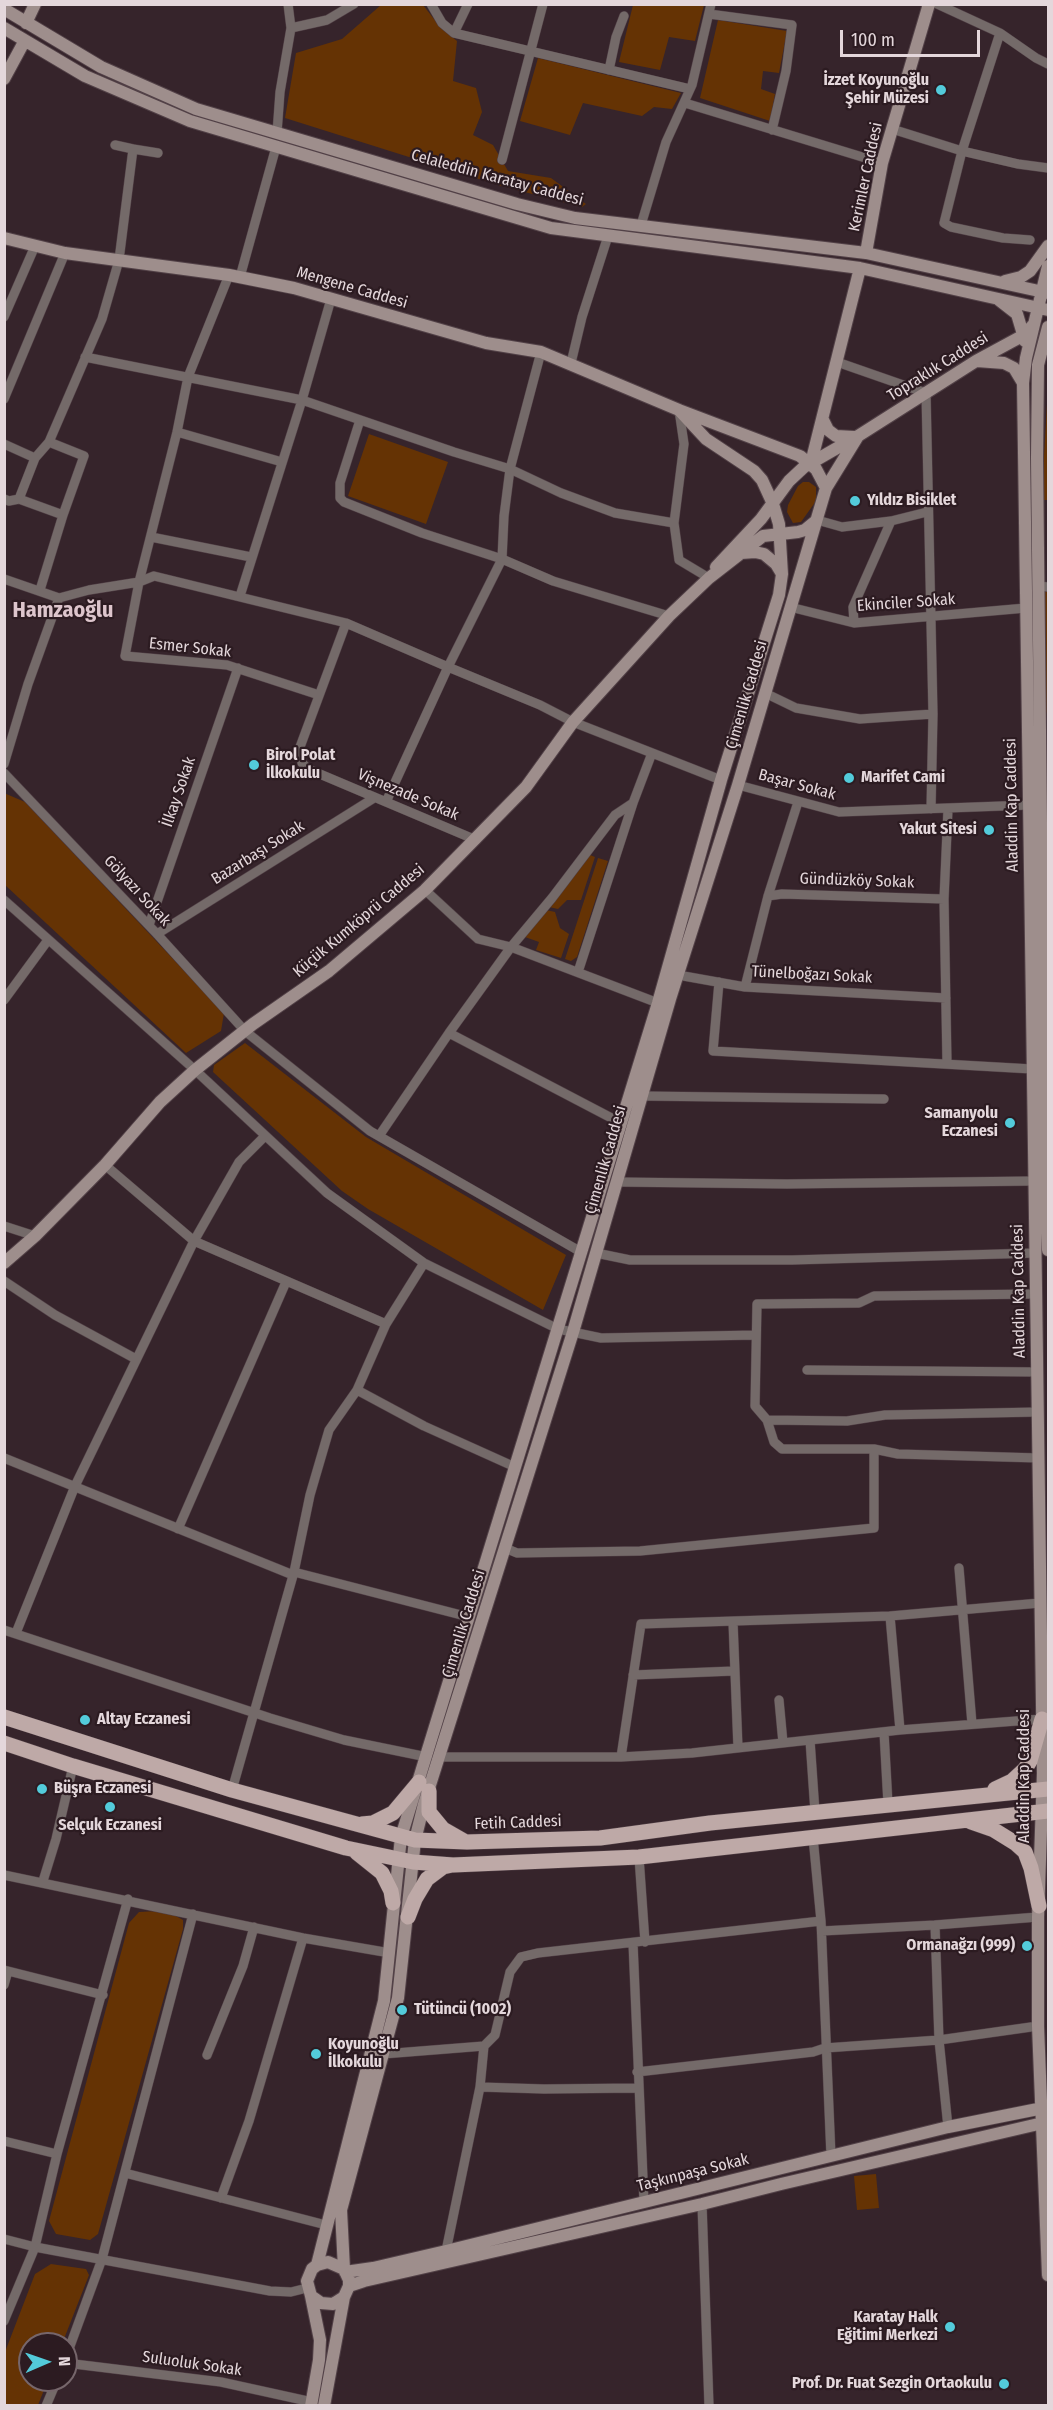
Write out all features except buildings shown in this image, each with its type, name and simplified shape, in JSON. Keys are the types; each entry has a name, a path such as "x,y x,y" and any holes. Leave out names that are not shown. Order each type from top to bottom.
{"main road":[{"name":"Fetih Caddesi","path":"4,1717 232,1790 408,1838 467,1842 600,1838 815,1812 1045,1789"},
{"path":"978,1796 1012,1781 1025,1769 1030,1761 1042,1719"},
{"path":"4,1743 346,1848 405,1861 453,1865 639,1857 1045,1811"},
{"path":"349,1822 374,1823 386,1818 424,1786"},
{"path":"424,1786 429,1812 443,1829 467,1842"},
{"path":"965,1820 994,1830 1025,1852 1031,1868 1038,1912"},
{"path":"346,1848 368,1860 382,1873 392,1891 393,1903"},
{"path":"408,1917 417,1894 427,1879 443,1868 453,1865"}],"street":[{"path":"26,23 35,4"},
{"path":"277,133 280,92 291,28 288,4"},
{"path":"291,28 327,20 354,4"},
{"path":"431,4 442,23 454,33 690,89"},
{"path":"454,33 468,4"},
{"path":"502,160 543,4"},
{"name":"Kerimler Caddesi","path":"866,253 882,163 929,4"},
{"path":"937,4 1000,33 1048,64"},
{"name":"Celaleddin Karatay Caddesi","path":"4,9 101,67 196,108 517,204 575,218 866,253 1046,292"},
{"path":"641,225 666,142 690,89 710,9 792,25 786,71 772,130"},
{"path":"609,70 616,37 624,16"},
{"name":"Celaleddin Karatay Caddesi","path":"4,28 24,42 85,76 190,121 551,228 860,268 1044,309"},
{"path":"1000,33 962,151 944,223 951,227 1003,238 1030,240"},
{"path":"4,79 24,42"},
{"path":"685,104 882,163"},
{"path":"892,129 962,151 1018,164 1048,168"},
{"path":"115,145 159,153"},
{"path":"139,582 177,432 188,377 235,276 276,147"},
{"path":"20,499 35,458 49,441 102,319 118,260 133,149"},
{"path":"571,363 582,317 608,236"},
{"name":"Mengene Caddesi","path":"4,238 65,252 235,276 294,288 486,343 541,352 679,410 788,450 811,464 822,477 826,488"},
{"path":"4,317 35,246"},
{"path":"997,282 1009,281 1030,270 1048,246"},
{"path":"4,399 65,252"},
{"path":"1044,309 1048,266"},
{"path":"811,464 860,268"},
{"path":"993,296 1017,314 1024,334 1026,358"},
{"path":"240,596 302,400 331,299"},
{"name":"Aladdin Kap Caddesi","path":"1044,309 1034,324 1023,383 1033,1181 1045,1789 1038,1912 1038,2026 1045,2122 1048,2275"},
{"name":"Topraklık Caddesi","path":"811,464 976,361 1024,334 1034,324"},
{"name":"Aladdin Kap Caddesi","path":"1048,327 1038,365 1044,587 1043,807 1048,1250"},
{"path":"1038,365 1048,349"},
{"path":"386,802 448,666 502,558 510,469 541,352"},
{"path":"85,357 302,400 510,469 561,493 615,513 674,524"},
{"path":"976,361 1004,363 1014,368 1023,383"},
{"path":"837,362 926,393 933,714 931,809"},
{"path":"679,410 684,454 674,524 679,560 709,578"},
{"name":"Mengene Caddesi","path":"679,410 705,439 754,471 762,480 773,504"},
{"path":"360,420 340,483 340,498 344,502 422,533 502,558 573,588 669,616"},
{"path":"823,420 828,430 836,436 847,438 858,436"},
{"path":"177,432 282,462"},
{"name":"Topraklık Caddesi","path":"826,488 858,436"},
{"path":"40,590 84,456 49,441"},
{"path":"4,444 35,458"},
{"name":"Küçük Kumköprü Caddesi","path":"709,578 727,553 773,504 796,474 811,464"},
{"name":"Çimenlik Caddesi","path":"424,1786 441,1756 573,1332 678,975 738,785 826,488"},
{"path":"4,499 9,501 20,499 63,515"},
{"name":"Çimenlik Caddesi","path":"405,1861 408,1838 424,1786 427,1757 658,1003 721,780 779,595 782,574 780,533 773,504"},
{"path":"817,520 842,527 891,521 927,512"},
{"name":"Küçük Kumköprü Caddesi","path":"4,1263 35,1236 105,1165 160,1102 195,1070 329,971 425,890 525,787 573,722 669,616 709,578 763,536 805,530 817,520"},
{"path":"854,623 853,607 891,521"},
{"path":"151,537 251,557"},
{"path":"741,553 756,552 764,555 776,564 782,574"},
{"path":"4,579 59,598 89,590 139,582 154,576 346,623 540,705 573,722 721,780"},
{"name":"Esmer Sokak","path":"139,582 125,656 213,662 238,668 319,696"},
{"path":"4,764 28,684 59,598"},
{"name":"Ekinciler Sokak","path":"790,607 854,623 1026,608"},
{"name":"Vişnezade Sokak","path":"346,623 300,747 302,763 308,769 476,840"},
{"name":"İlkay Sokak","path":"148,925 238,668"},
{"path":"765,693 796,708 861,719 933,714"},
{"path":"578,972 633,803 652,753"},
{"name":"Gölyazı Sokak","path":"4,773 157,934 245,1031 379,1136 581,1252"},
{"name":"Başar Sokak","path":"738,785 839,812 1029,805"},
{"name":"Bazarbaşı Sokak","path":"157,934 374,798"},
{"path":"745,987 768,896 798,802"},
{"path":"379,1136 511,947 615,815 633,803"},
{"path":"1029,805 1043,807"},
{"path":"947,1063 944,899 948,809"},
{"path":"425,890 478,939 511,947 658,1003"},
{"name":"Gündüzköy Sokak","path":"768,896 782,894 944,899"},
{"path":"4,900 195,1070 327,1193 424,1263 558,1329 601,1338 756,1335"},
{"path":"4,1000 48,940"},
{"name":"Tünelboğazı Sokak","path":"678,975 745,987 946,998"},
{"path":"719,982 713,1051 1032,1069"},
{"path":"449,1033 621,1124"},
{"path":"642,1096 884,1099"},
{"path":"16,1633 75,1486 194,1241 239,1162 266,1136"},
{"path":"105,1165 194,1241 386,1324"},
{"path":"617,1182 787,1184 1033,1181"},
{"path":"4,1226 35,1236"},
{"path":"596,1253 630,1260 792,1260 1035,1252"},
{"path":"232,1790 293,1574 310,1495 329,1430 357,1390 386,1324 424,1263"},
{"path":"4,1281 55,1315 136,1359"},
{"path":"178,1529 286,1282"},
{"path":"1035,1293 874,1296 859,1303 757,1304 755,1406 767,1420 774,1442 782,1449 874,1449 898,1454 1039,1458"},
{"path":"807,1370 1037,1372"},
{"path":"357,1390 424,1426 515,1467"},
{"path":"767,1420 847,1421 885,1415 1038,1412"},
{"path":"505,1548 517,1553 640,1551 874,1528 874,1449"},
{"path":"4,1458 293,1574 469,1617"},
{"path":"959,1568 972,1724"},
{"path":"621,1757 641,1624 890,1616 1040,1603"},
{"path":"890,1616 900,1730"},
{"path":"733,1622 738,1748"},
{"path":"4,1630 255,1711 270,1718 344,1740 427,1757"},
{"path":"633,1675 734,1671"},
{"path":"779,1700 783,1743"},
{"path":"441,1756 621,1757 738,1748 900,1730 1042,1719"},
{"path":"884,1732 888,1804"},
{"path":"810,1740 815,1812"},
{"path":"43,1881 56,1839 73,1766"},
{"path":"813,1836 822,1931 831,2156"},
{"path":"639,1857 645,1942"},
{"path":"316,2404 320,2340 309,2292 308,2275 317,2265 384,2001 393,1903 405,1861"},
{"path":"316,2404 346,2292 340,2223 344,2195 398,1998 408,1917 405,1861"},
{"path":"4,1875 43,1881 303,1938 390,1953"},
{"path":"4,2321 35,2247 57,2154 128,1899"},
{"path":"822,1931 935,1924 1038,1912"},
{"path":"75,2332 102,2259 193,1914"},
{"path":"446,2251 480,2087 484,2046 495,2035 510,1972 521,1957 538,1953 821,1921"},
{"path":"935,1924 939,2040 948,2127"},
{"path":"207,2055 243,1966 254,1927"},
{"path":"221,2198 249,2121 303,1938"},
{"path":"633,1943 644,2202"},
{"path":"4,1985 6,1970 103,1995"},
{"path":"637,2072 813,2052 825,2048 939,2040 1038,2026"},
{"path":"383,2054 484,2046"},
{"path":"480,2087 638,2088"},
{"name":"Taşkınpaşa Sokak","path":"345,2270 373,2268 446,2251 948,2127 1044,2107"},
{"path":"309,2292 315,2300 327,2304 339,2301 346,2292 1045,2122"},
{"path":"4,2141 57,2154"},
{"path":"125,2174 326,2224"},
{"path":"702,2204 709,2406"},
{"path":"4,2239 35,2247 270,2291 309,2292"},
{"path":"317,2265 328,2262 345,2270"},
{"name":"Suluoluk Sokak","path":"78,2364 221,2382 316,2404"},
{"path":"46,2406 52,2392"}],"shaded area":[{"path":"381,5 423,5 441,28 457,41 453,81 476,88 482,112 473,135 493,145 508,171 551,178 586,204 582,207 498,185 285,118 296,53 342,39"},
{"path":"633,5 704,5 695,41 669,37 660,70 619,62"},
{"path":"718,20 787,31 779,73 763,71 761,89 775,94 770,121 700,98"},
{"path":"538,58 681,93 672,109 654,107 642,116 583,103 570,135 520,121"},
{"path":"1048,387 1048,500 1043,500 1044,456"},
{"path":"369,434 448,462 426,524 348,496"},
{"path":"803,482 809,482 816,487 816,501 801,522 793,523 787,512 788,505 798,486"},
{"path":"1040,591 1048,591 1048,722 1042,689"},
{"path":"4,793 25,802 224,1013 221,1031 186,1053 5,885"},
{"path":"590,855 595,857 581,900 567,900 558,909 549,907"},
{"path":"598,858 608,861 577,957 571,961 565,959"},
{"path":"546,910 555,912 560,928 569,934 561,958 536,950 539,942 525,937"},
{"path":"245,1043 366,1137 566,1255 543,1310 368,1209 342,1191 213,1072 214,1065"},
{"path":"159,1911 183,1920 183,1929 98,2234 90,2240 56,2234 49,2221 129,1923 139,1912"},
{"path":"876,2174 879,2208 857,2210 854,2176"},
{"path":"51,2264 86,2269 89,2275 67,2332 18,2332 18,2392 43,2392 38,2405 5,2405 5,2352 35,2274"}],"place":[{"name":"İzzet Koyunoğlu Şehir Müzesi","path":"941,90"},
{"name":"Yıldız Bisiklet","path":"855,501"},
{"name":"Birol Polat İlkokulu","path":"254,765"},
{"name":"Marifet Cami","path":"849,778"},
{"name":"Yakut Sitesi","path":"989,830"},
{"name":"Samanyolu Eczanesi","path":"1010,1123"},
{"name":"Altay Eczanesi","path":"85,1720"},
{"name":"Büşra Eczanesi","path":"42,1789"},
{"name":"Selçuk Eczanesi","path":"110,1807"},
{"name":"Ormanağzı (999)","path":"1027,1946"},
{"name":"Tütüncü (1002)","path":"402,2010"},
{"name":"Koyunoğlu İlkokulu","path":"316,2054"},
{"name":"Karatay Halk Eğitimi Merkezi","path":"950,2327"},
{"name":"Prof. Dr. Fuat Sezgin Ortaokulu","path":"1004,2384"}],"district":[{"name":"Hamzaoğlu","path":"63,611"}]}
